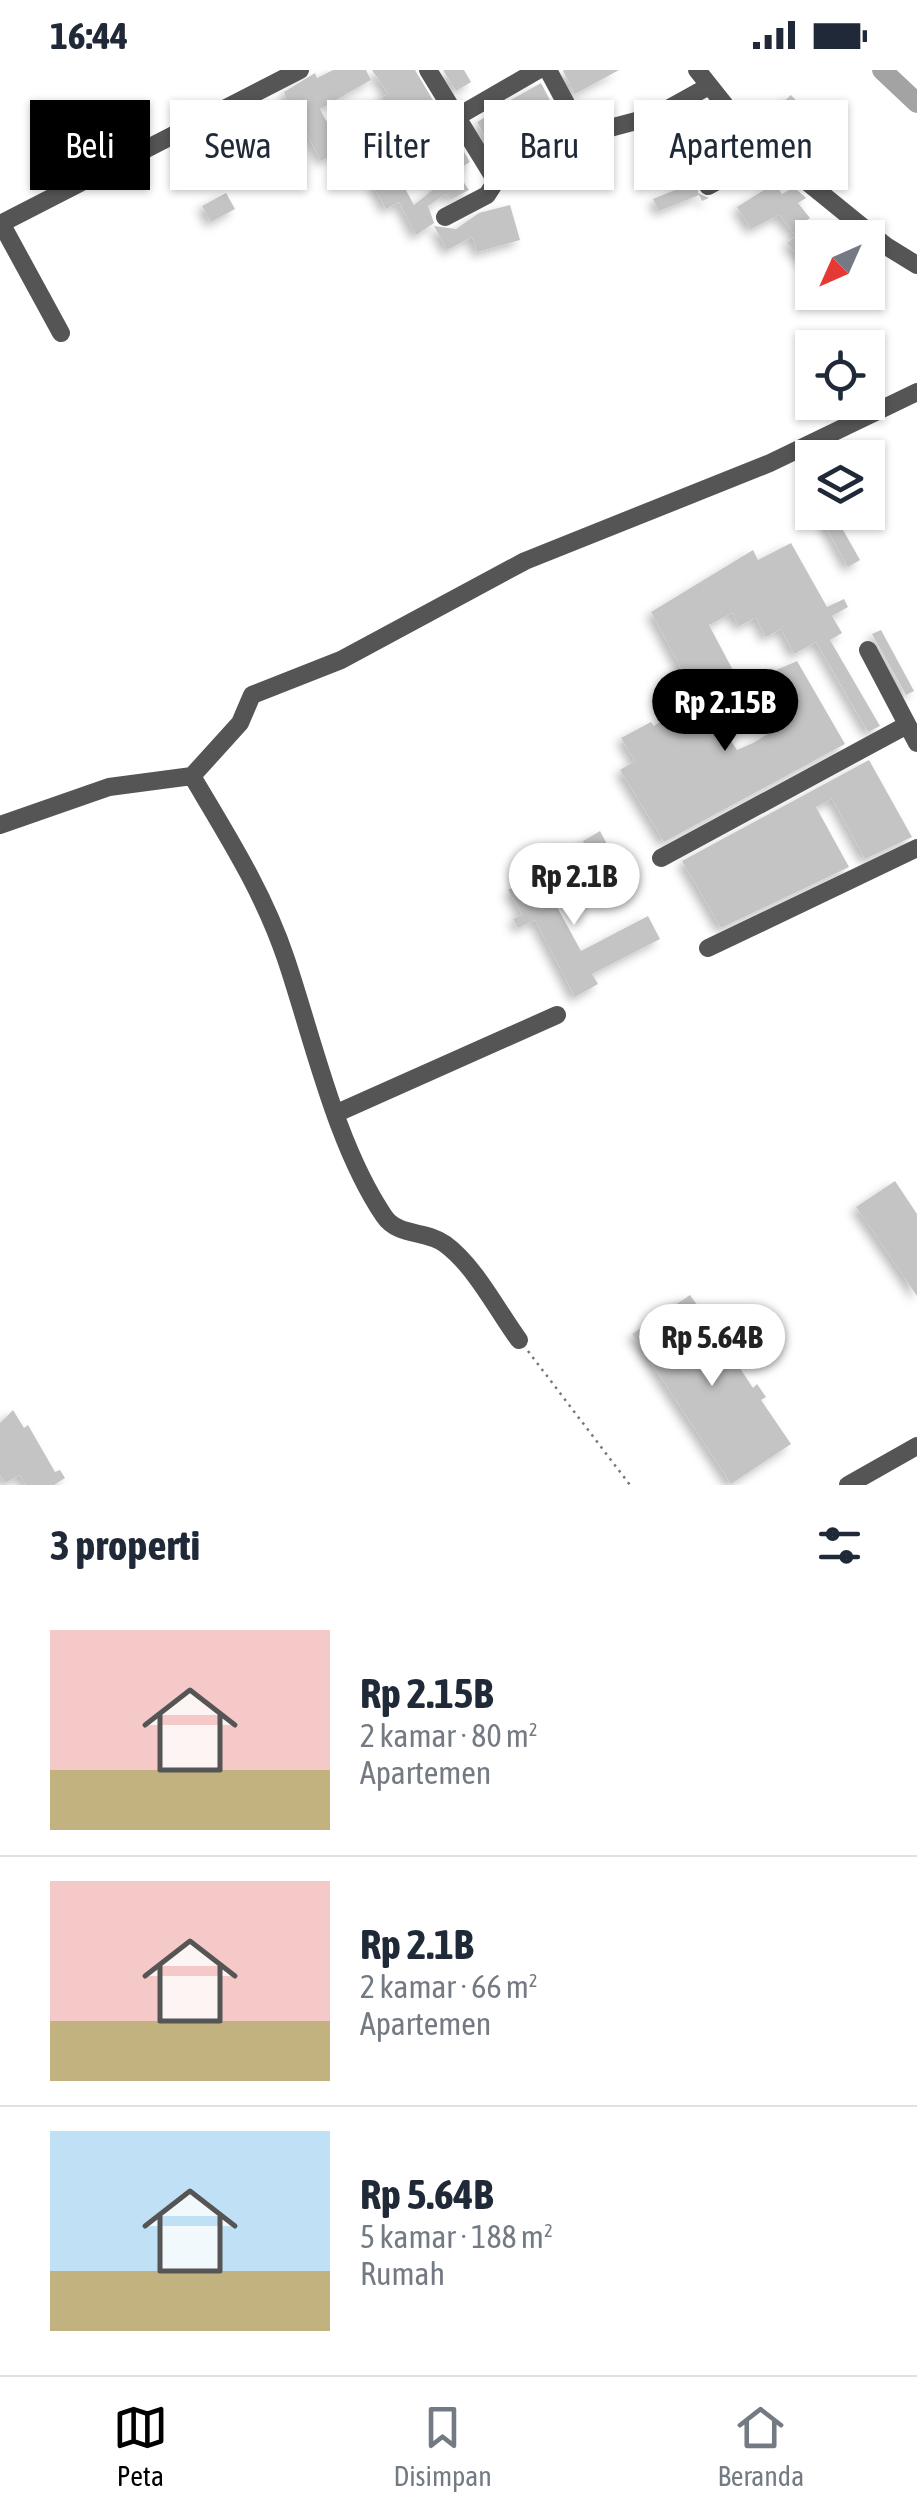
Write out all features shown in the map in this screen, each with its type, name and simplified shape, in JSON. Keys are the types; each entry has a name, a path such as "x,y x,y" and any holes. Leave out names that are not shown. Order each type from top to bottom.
{"street":[{"path":"61,333 1,223 300,70"},
{"path":"428,70 445,100"},
{"path":"464,113 538,70"},
{"path":"548,70 578,124 591,134 655,116 709,86"},
{"path":"697,70 721,100"},
{"path":"445,216 488,195 496,180 464,132"},
{"path":"817,190 886,246 917,265"},
{"path":"0,825 109,787 192,776 240,723 252,695 341,660 525,561 770,463 917,392"},
{"path":"868,650 917,743"},
{"path":"661,858 907,724"},
{"path":"192,776 254,882 286,956 338,1113 386,1219 399,1229 429,1235 448,1246 519,1340"},
{"path":"708,948 917,848"},
{"path":"338,1113 557,1015"},
{"path":"848,1485 917,1446"}],"path":[{"path":"519,1340 630,1485"}],"building":[{"path":"333,70 366,70 371,80 336,100 327,100 327,105 320,109 327,122 327,158 321,161 307,134 307,100 287,100 284,92 315,73 317,78"},
{"path":"372,70 415,70 433,100 384,100 388,94"},
{"path":"443,70 464,70 471,82 456,91"},
{"path":"564,70 619,70 575,94 563,71"},
{"path":"541,83 550,100 511,100"},
{"path":"464,183 469,190 450,200 446,194 428,206 434,223 416,235 399,202 386,209 375,190 406,190 414,205 433,190 464,190"},
{"path":"675,190 698,190 709,198 702,201 699,195 659,211 653,199"},
{"path":"764,190 779,190 782,194 797,190 806,198 798,203 810,218 795,220 795,235 779,215 751,229 737,207"},
{"path":"226,193 235,209 211,222 202,206"},
{"path":"510,205 520,240 477,252 472,237 447,250 434,226 456,229 479,213"},
{"path":"795,237 795,252 787,243"},
{"path":"828,530 843,530 860,560 848,567"},
{"path":"791,543 827,607 844,599 848,607 832,616 842,633 830,640 880,726 868,732 816,642 794,654 781,629 766,637 756,618 739,626 732,613 709,625 736,676 695,695 651,612 753,550 758,560"},
{"path":"881,630 914,691 906,695 872,634"},
{"path":"797,661 845,744 664,842 620,770 635,761 621,738 651,722 654,726 669,716 672,720 704,700 737,750 753,743 778,728 751,681"},
{"path":"869,760 912,837 865,859 832,799 816,807 849,867 721,928 682,861"},
{"path":"600,831 612,854 595,863 583,841"},
{"path":"571,857 582,878 551,896 581,951 648,916 660,939 592,974 598,984 575,997 535,920 518,928 513,919 522,914 508,890"},
{"path":"895,1181 917,1214 917,1296 856,1207"},
{"path":"690,1295 719,1336 723,1333 733,1347 728,1350 753,1388 757,1384 766,1397 761,1400 791,1444 731,1484 632,1334"},
{"path":"13,1410 24,1428 28,1425 55,1472 60,1470 65,1478 54,1485 26,1485 20,1475 5,1483 0,1475 0,1423"}],"waterway":[{"path":"882,70 917,103"}]}
